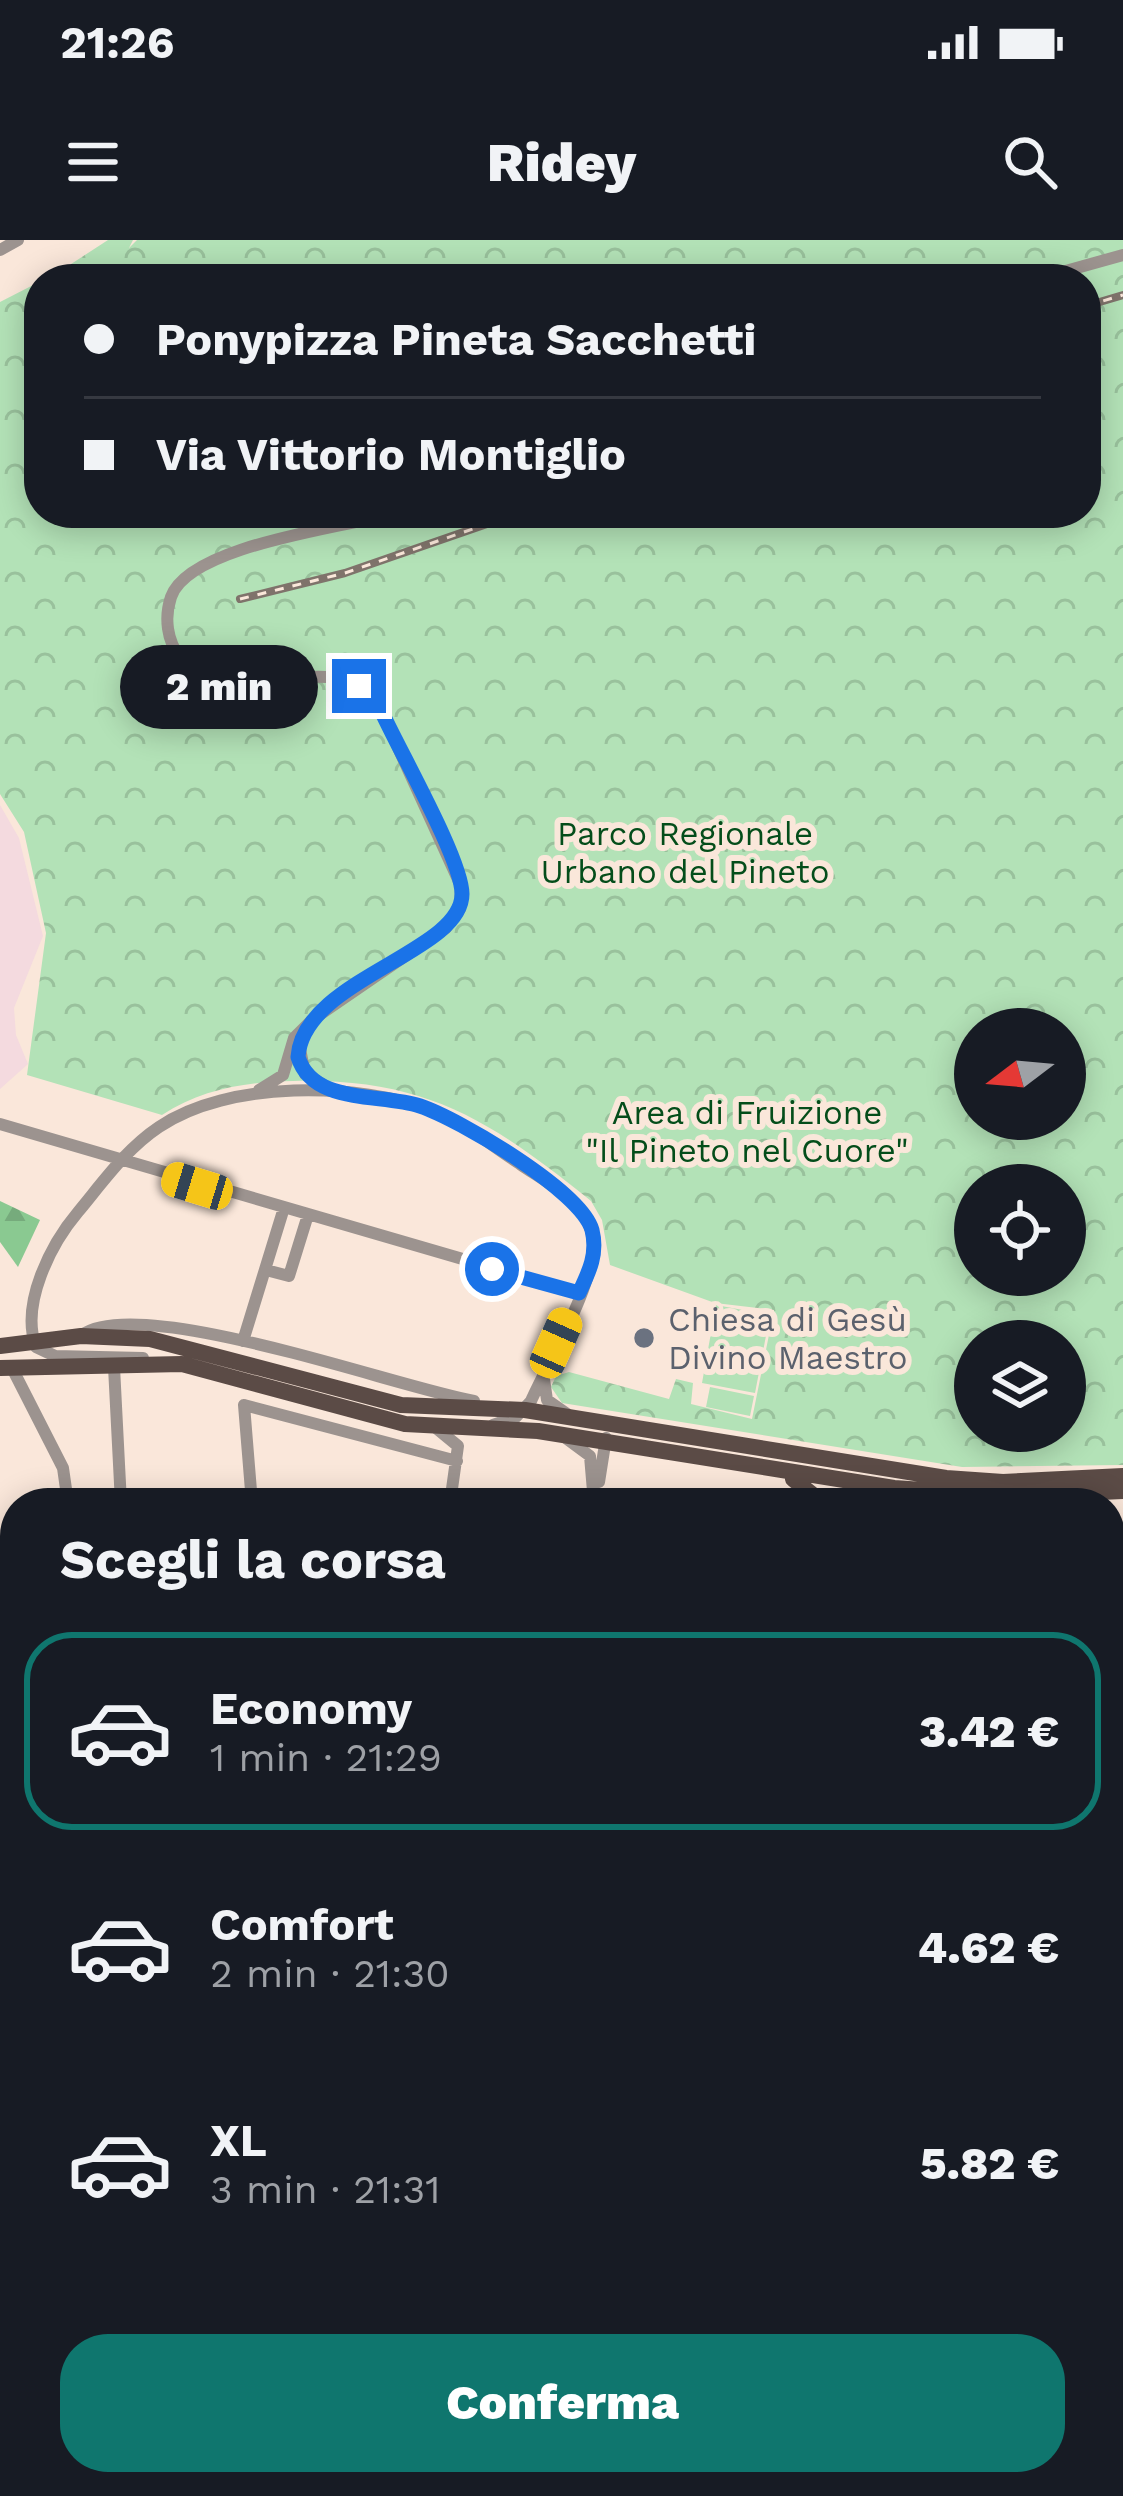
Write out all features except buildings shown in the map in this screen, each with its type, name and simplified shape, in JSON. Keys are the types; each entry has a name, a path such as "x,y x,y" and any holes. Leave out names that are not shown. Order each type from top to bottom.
{"main road":[{"path":"0,1346 81,1336 179,1344 401,1405 518,1409 830,1460 1003,1482 1123,1476"},
{"path":"6,1368 182,1364 435,1427 551,1433 894,1488"},
{"path":"830,1460 838,1488"},
{"path":"782,1473 810,1488"}],"street":[{"path":"0,250 18,240"},
{"path":"1091,264 1123,255"},
{"path":"182,1364 51,1356 33,1340 32,1317 51,1249 118,1162 173,1118 252,1093 283,1075 294,1038 305,1026 359,983 446,928 461,903 460,878 380,708 359,686 312,677 216,685 191,673 174,650 167,619 178,581 208,561 338,528"},
{"path":"305,1026 298,1057 305,1074 345,1094"},
{"path":"252,1093 389,1098 441,1114 569,1199 587,1219 592,1263 543,1372 509,1420 475,1429"},
{"path":"0,1124 307,1218 579,1293"},
{"path":"243,1341 284,1210"},
{"path":"266,1270 289,1276 307,1218"},
{"path":"81,1336 98,1325 148,1322 518,1409"},
{"path":"114,1367 120,1488"},
{"path":"6,1368 63,1468 66,1488"},
{"path":"543,1372 547,1400 574,1418"},
{"path":"251,1488 244,1405 251,1393 275,1390"},
{"path":"244,1405 457,1461"},
{"path":"596,1422 607,1442 597,1488"},
{"path":"435,1427 455,1441 452,1488"},
{"path":"551,1433 587,1452 592,1488"}],"shaded area":[{"path":"0,805 19,838 43,936 14,1008 16,1035 28,1064 0,1089"}],"green space":[{"name":"Parco Regionale Urbano del Pineto","path":"108,240 133,240 129,248 137,240 1123,240 1123,1465 962,1467 562,1403 551,1387 556,1376 569,1372 669,1399 676,1379 693,1383 691,1404 752,1419 774,1310 715,1303 610,1265 602,1220 591,1201 487,1127 419,1096 340,1082 276,1082 209,1093 162,1115 27,1075 46,933 24,832 0,794 0,302 24,290 24,528 1101,528 1101,264 71,264"},
{"path":"0,1201 40,1220 18,1267 0,1242"},
{"path":"716,1305 770,1315 755,1393 702,1383"},
{"path":"710,1387 754,1396 750,1416 706,1407"}],"railway":[{"path":"1101,302 1123,295"},
{"path":"240,599 345,573 476,528"}],"place":[{"name":"Chiesa di Gesù Divino Maestro","path":"644,1338"}],"route":[{"path":"359,686 380,708 458,872 461,903 446,928 388,963 305,1026 298,1057 305,1074 321,1086 405,1102 460,1124 583,1212 594,1256 579,1293 492,1269"}],"park label":[{"name":"Area di Fruizione \"Il Pineto nel Cuore\"","path":"747,1131"}]}
